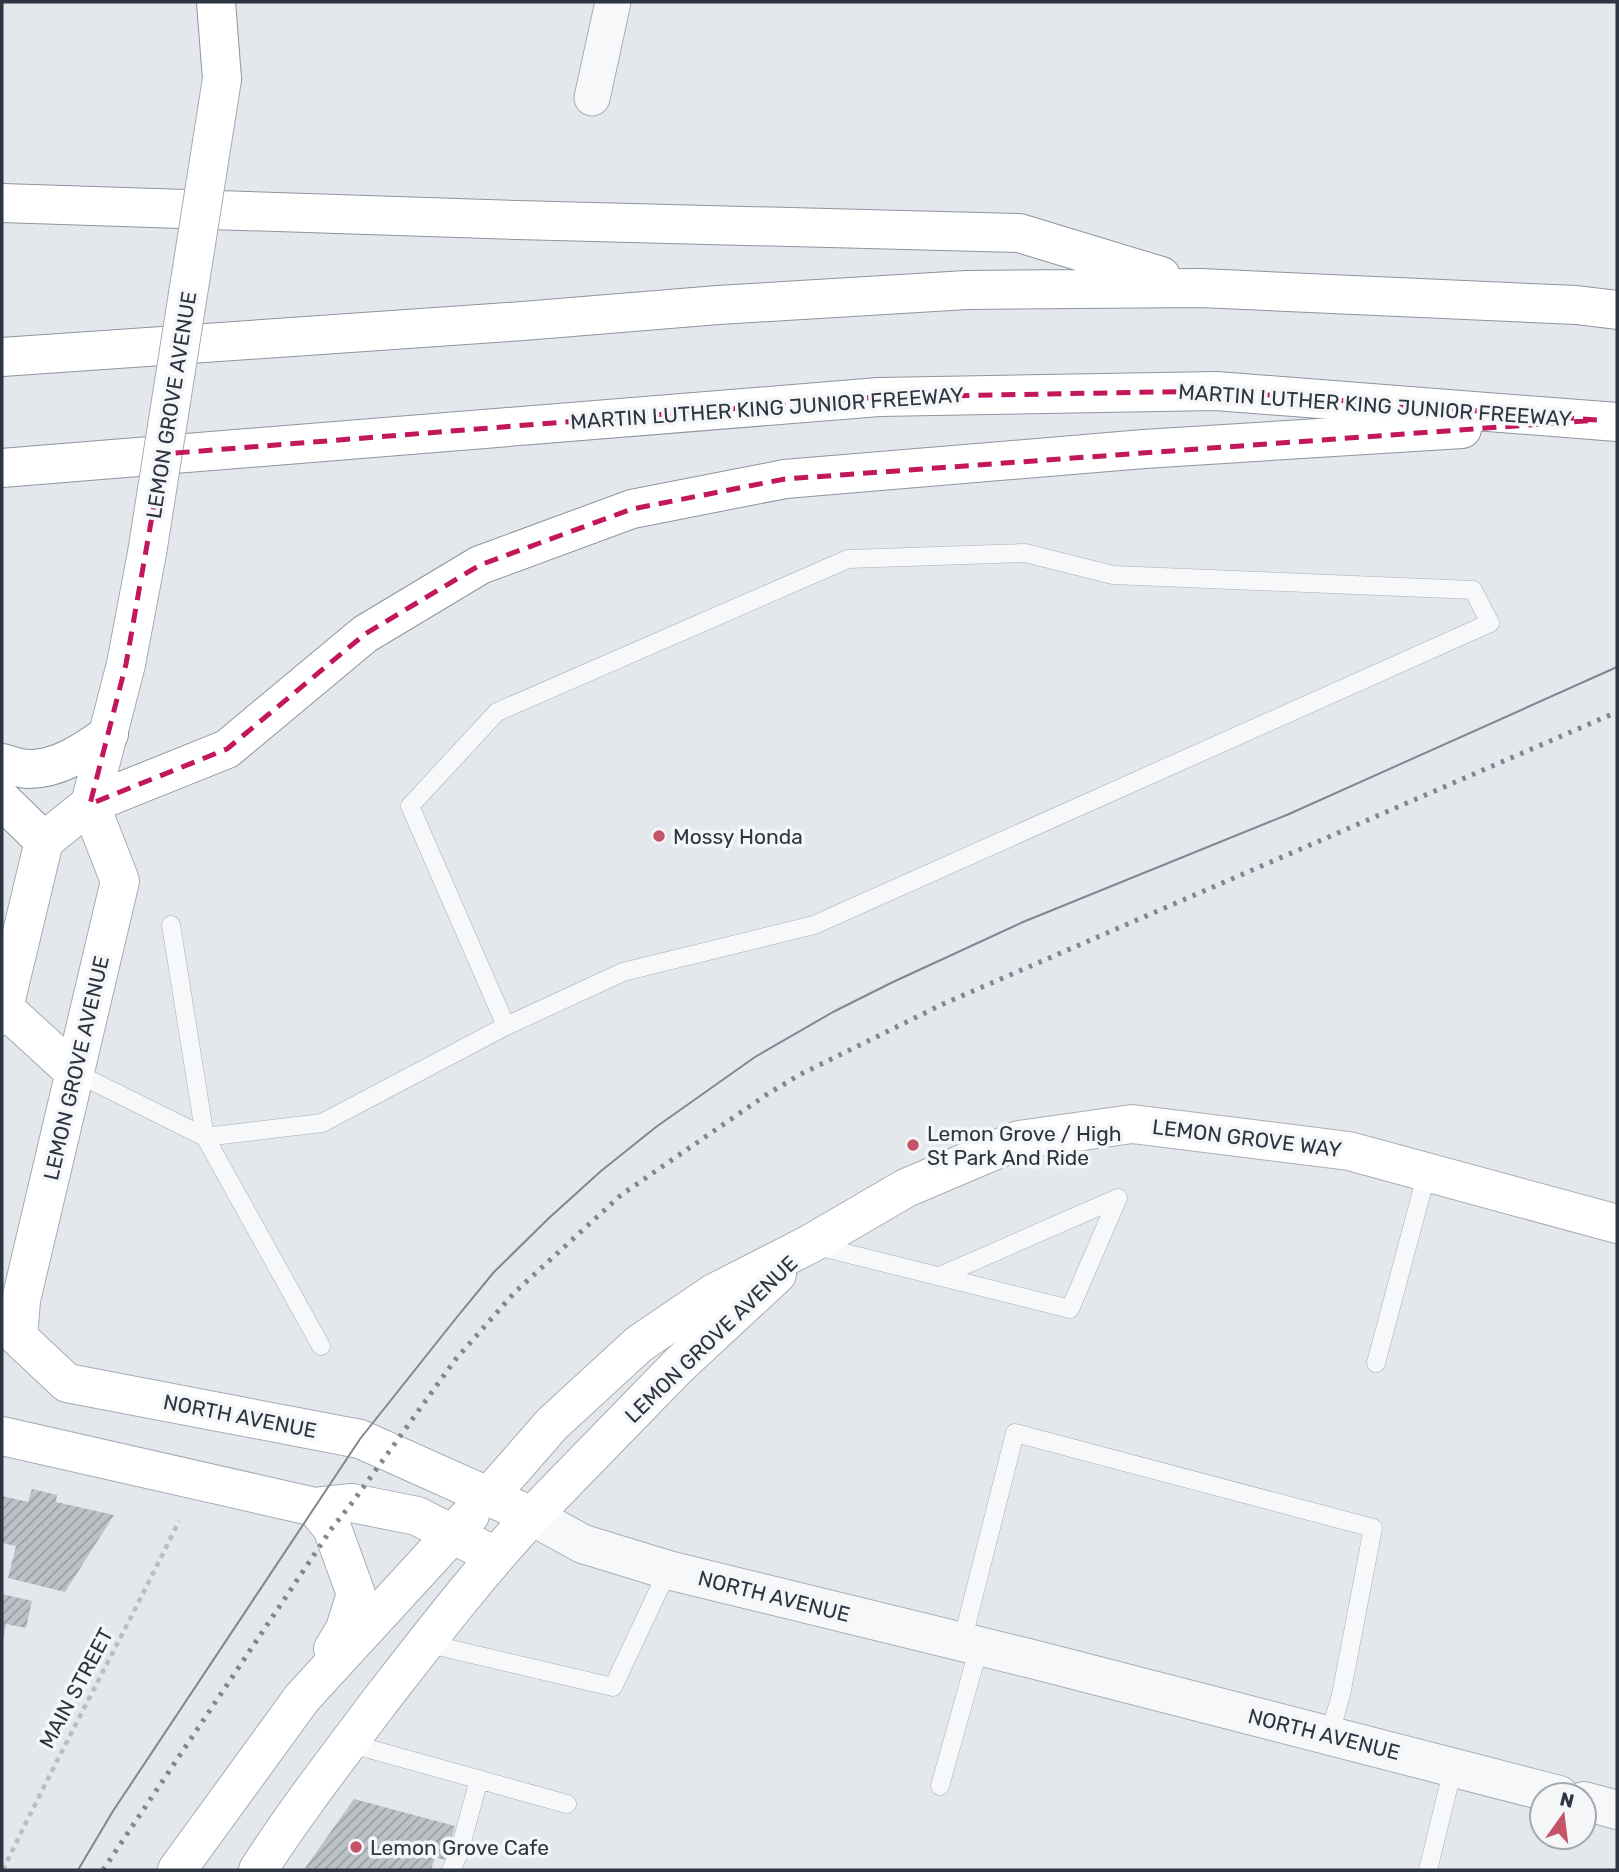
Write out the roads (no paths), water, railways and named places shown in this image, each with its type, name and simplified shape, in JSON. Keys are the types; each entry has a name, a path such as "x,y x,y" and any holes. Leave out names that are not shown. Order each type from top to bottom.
{"main road":[{"path":"216,2 222,79"},
{"name":"LEMON GROVE AVENUE","path":"10,1340 120,881 90,804 126,664 147,553 236,2"},
{"path":"2,203 1018,233 1200,288"},
{"path":"2,357 939,291 1200,288 1576,305 1617,310"},
{"name":"MARTIN LUTHER KING JUNIOR FREEWAY","path":"2,468 879,397 1216,391 1607,421"},
{"path":"74,1072 3,1012 44,841 90,804 227,749 365,634 480,565 632,509 785,479 1144,449 1607,421"},
{"path":"2,764 26,769 55,765 84,751 109,734"},
{"path":"2,800 44,841"},
{"name":"LEMON GROVE WAY","path":"810,1244 906,1188 1019,1140 1132,1124 1349,1151 1617,1221"},
{"name":"LEMON GROVE AVENUE","path":"177,1870 302,1698 552,1424 639,1344 714,1293 810,1244"},
{"name":"LEMON GROVE AVENUE","path":"258,1870 296,1812 348,1742 495,1556 678,1366 810,1244"},
{"name":"NORTH AVENUE","path":"10,1340 67,1383 360,1439 532,1516"},
{"path":"2,1436 315,1507 352,1503 417,1516 495,1556"},
{"path":"302,1698 345,1629 356,1594 332,1528 315,1507"}],"street":[{"path":"592,98 613,2"},
{"name":"NORTH AVENUE","path":"532,1516 583,1544 668,1570 970,1644 1528,1787"},
{"path":"1598,1805 1617,1810"}],"lane":[{"path":"74,1072 205,1137 323,1123 506,1026 623,972 814,925 1490,623 1473,590 1113,575 1025,552 848,559 497,712 410,806 506,1026"},
{"path":"171,925 205,1137 321,1346"},
{"path":"1376,1363 1427,1172"},
{"path":"810,1244 1070,1309 1118,1198 940,1276"},
{"path":"940,1786 1015,1433 1373,1528 1341,1695 1329,1736"},
{"path":"425,1643 613,1687 668,1570"},
{"path":"348,1742 567,1804"},
{"path":"1428,1870 1453,1768"},
{"path":"451,1870 459,1853 479,1779"}],"tram line":[{"path":"78,1870 113,1811 360,1439 494,1272 601,1171 656,1127 755,1057 833,1012 893,982 1023,922 1289,814 1617,667"}],"railway":[{"path":"103,1870 332,1528 455,1360 515,1292 621,1195 799,1075 943,1004 1617,712"}],"place":[{"name":"Mossy Honda","path":"659,836"},
{"name":"Lemon Grove / High St Park And Ride","path":"913,1145"},
{"name":"Lemon Grove Cafe","path":"356,1847"}]}
